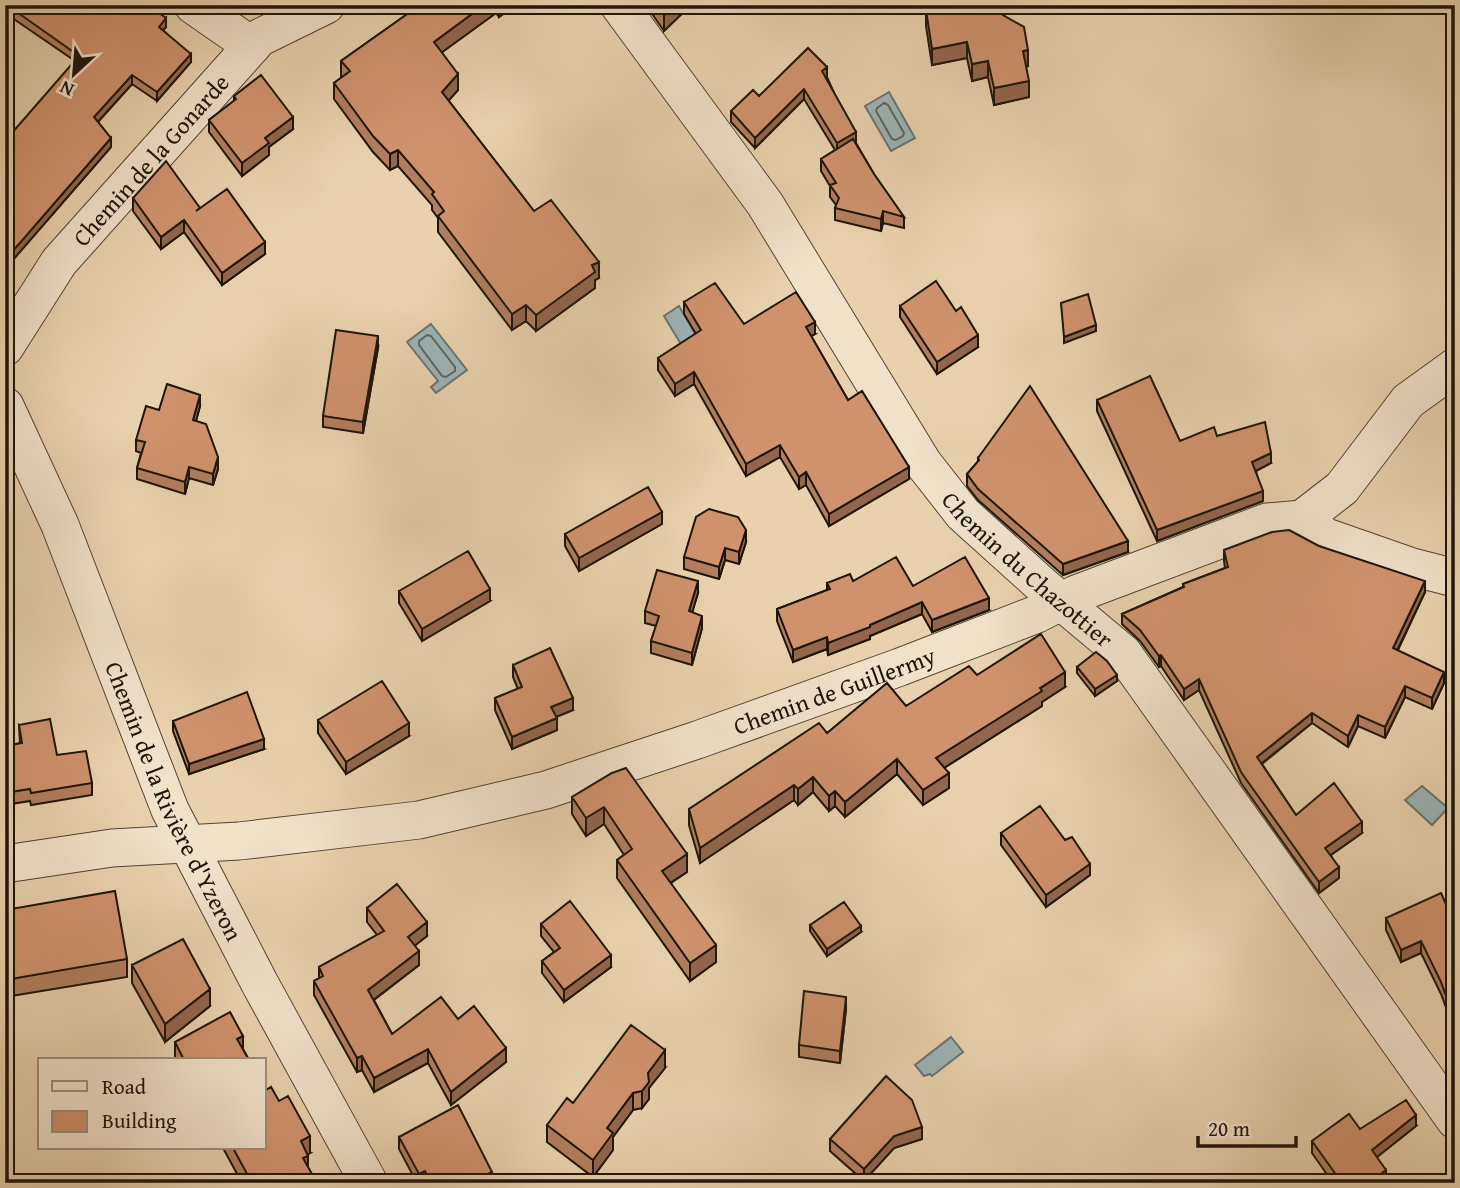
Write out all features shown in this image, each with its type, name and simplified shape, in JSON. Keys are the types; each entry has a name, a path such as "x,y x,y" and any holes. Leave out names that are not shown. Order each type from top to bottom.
{"street":[{"path":"193,5 252,46"},
{"name":"Chemin de la Gonarde","path":"5,346 59,262 259,38 326,5"},
{"name":"Chemin du Chazottier","path":"619,5 765,204 923,463 963,514 1123,653 1455,1121"},
{"path":"1455,367 1408,401 1342,488 1302,519 1326,537 1412,567 1455,578"},
{"name":"Chemin de la Rivière d'Yzeron","path":"5,406 60,525 170,810 259,982 369,1183"},
{"name":"Chemin de Guillermy","path":"5,864 112,848 170,843 190,845 419,820 546,790 900,667 1037,614 1076,593 1266,522 1302,519"}],"water":[{"path":"889,92 915,138 891,151 865,106"},
{"path":"679,306 697,337 682,346 664,316"},
{"path":"431,324 467,370 436,393 431,387 438,381 407,342"},
{"path":"1422,786 1448,808 1432,825 1405,800"},
{"path":"951,1037 963,1052 932,1076 924,1076 915,1065"}],"building":[{"path":"7,5 148,5 166,18 159,27 191,54 157,92 132,75 94,117 111,138 5,260 5,141 79,56"},
{"path":"420,5 484,5 434,42 458,74 442,92 534,211 551,200 599,262 592,265 595,272 536,315 526,305 512,314 438,216 444,211 432,194 434,192 398,150 390,154 373,136 334,83 350,71 341,61"},
{"path":"657,5 675,5 664,15"},
{"path":"946,5 1001,5 1003,15 1024,27 1028,50 1023,51 1029,81 994,88 988,61 972,64 967,42 932,49 926,10"},
{"path":"808,48 827,67 822,71 856,132 837,143 804,89 755,138 731,111 753,90 759,96"},
{"path":"261,75 293,117 265,138 269,143 242,163 209,120"},
{"path":"853,139 904,217 883,211 881,219 835,208 839,198 830,185 836,183 821,159"},
{"path":"166,161 200,208 196,211 227,189 265,242 222,273 184,220 161,237 133,198"},
{"path":"936,281 956,311 961,307 978,335 937,362 900,306"},
{"path":"715,283 744,324 796,292 815,322 806,327 848,400 862,391 909,467 829,514 806,472 799,477 780,445 746,464 694,372 675,384 658,358 701,330 684,302"},
{"path":"1088,294 1096,325 1064,337 1061,303"},
{"path":"336,330 378,336 363,422 323,416"},
{"path":"1150,376 1180,441 1214,427 1217,436 1265,422 1271,453 1252,462 1263,491 1157,530 1097,400"},
{"path":"167,384 200,395 193,420 206,424 218,457 213,474 189,467 185,482 137,468 145,442 136,440 146,406 159,410"},
{"path":"1030,386 1128,541 1063,564 978,489 967,474"},
{"path":"648,487 662,512 579,558 565,534"},
{"path":"709,509 738,517 746,530 739,552 725,548 719,567 684,557 696,517"},
{"path":"1289,530 1319,546 1425,581 1393,648 1444,672 1432,698 1405,686 1385,727 1358,715 1348,736 1312,713 1257,757 1296,815 1334,783 1362,822 1325,848 1339,867 1319,882 1241,772 1199,679 1184,689 1161,655 1159,656 1140,630 1122,614 1184,587 1183,584 1228,567 1224,550 1272,532"},
{"path":"468,551 490,589 422,629 399,591"},
{"path":"896,557 913,586 965,557 989,598 932,620 922,602 870,627 828,643 827,637 793,650 777,609 830,589 827,583 850,574 853,581"},
{"path":"657,570 698,581 689,611 702,616 692,653 651,641 659,616 645,611"},
{"path":"1041,634 1065,672 1040,688 1042,691 936,758 949,773 923,790 897,759 845,802 835,791 829,796 813,777 798,789 794,785 700,848 689,809 819,723 827,733 887,683 906,706 969,666 977,675"},
{"path":"550,648 573,698 551,707 557,718 512,737 495,698 522,687 513,665"},
{"path":"1096,652 1117,675 1095,689 1077,667"},
{"path":"382,681 409,723 346,762 318,720"},
{"path":"247,692 264,739 189,764 173,721"},
{"path":"50,719 57,755 86,751 92,783 31,793 30,789 5,793 5,746 22,743 19,725"},
{"path":"626,768 687,854 662,871 716,945 690,963 617,860 632,849 604,807 586,818 572,797 612,773"},
{"path":"1040,806 1065,840 1072,837 1090,864 1046,895 1001,833"},
{"path":"397,884 427,922 408,937 419,951 368,990 392,1034 441,997 458,1019 474,1006 506,1048 451,1092 428,1049 374,1078 362,1056 357,1058 314,981 323,976 319,967 384,931 367,908"},
{"path":"115,891 127,959 5,980 5,910"},
{"path":"1441,893 1449,911 1455,909 1455,1021 1441,982 1421,941 1401,950 1386,918"},
{"path":"570,901 611,955 564,990 542,961 560,948 541,924"},
{"path":"844,902 861,926 827,949 810,925"},
{"path":"183,939 210,989 165,1024 132,965"},
{"path":"804,991 846,997 840,1051 799,1045"},
{"path":"230,1012 243,1036 237,1039 248,1058 183,1058 175,1042"},
{"path":"631,1025 665,1050 648,1073 649,1082 642,1091 633,1093 607,1128 613,1133 593,1160 547,1125 567,1098 573,1103"},
{"path":"886,1076 912,1100 922,1127 894,1136 864,1169 830,1139"},
{"path":"271,1087 279,1101 288,1096 310,1136 301,1141 308,1156 303,1158 317,1183 252,1183 234,1150 266,1150 266,1090"},
{"path":"1406,1100 1416,1115 1372,1150 1386,1170 1368,1183 1342,1183 1312,1141 1349,1114 1360,1129"},
{"path":"458,1105 492,1172 480,1178 482,1183 431,1183 425,1171 419,1174 399,1137"}]}
